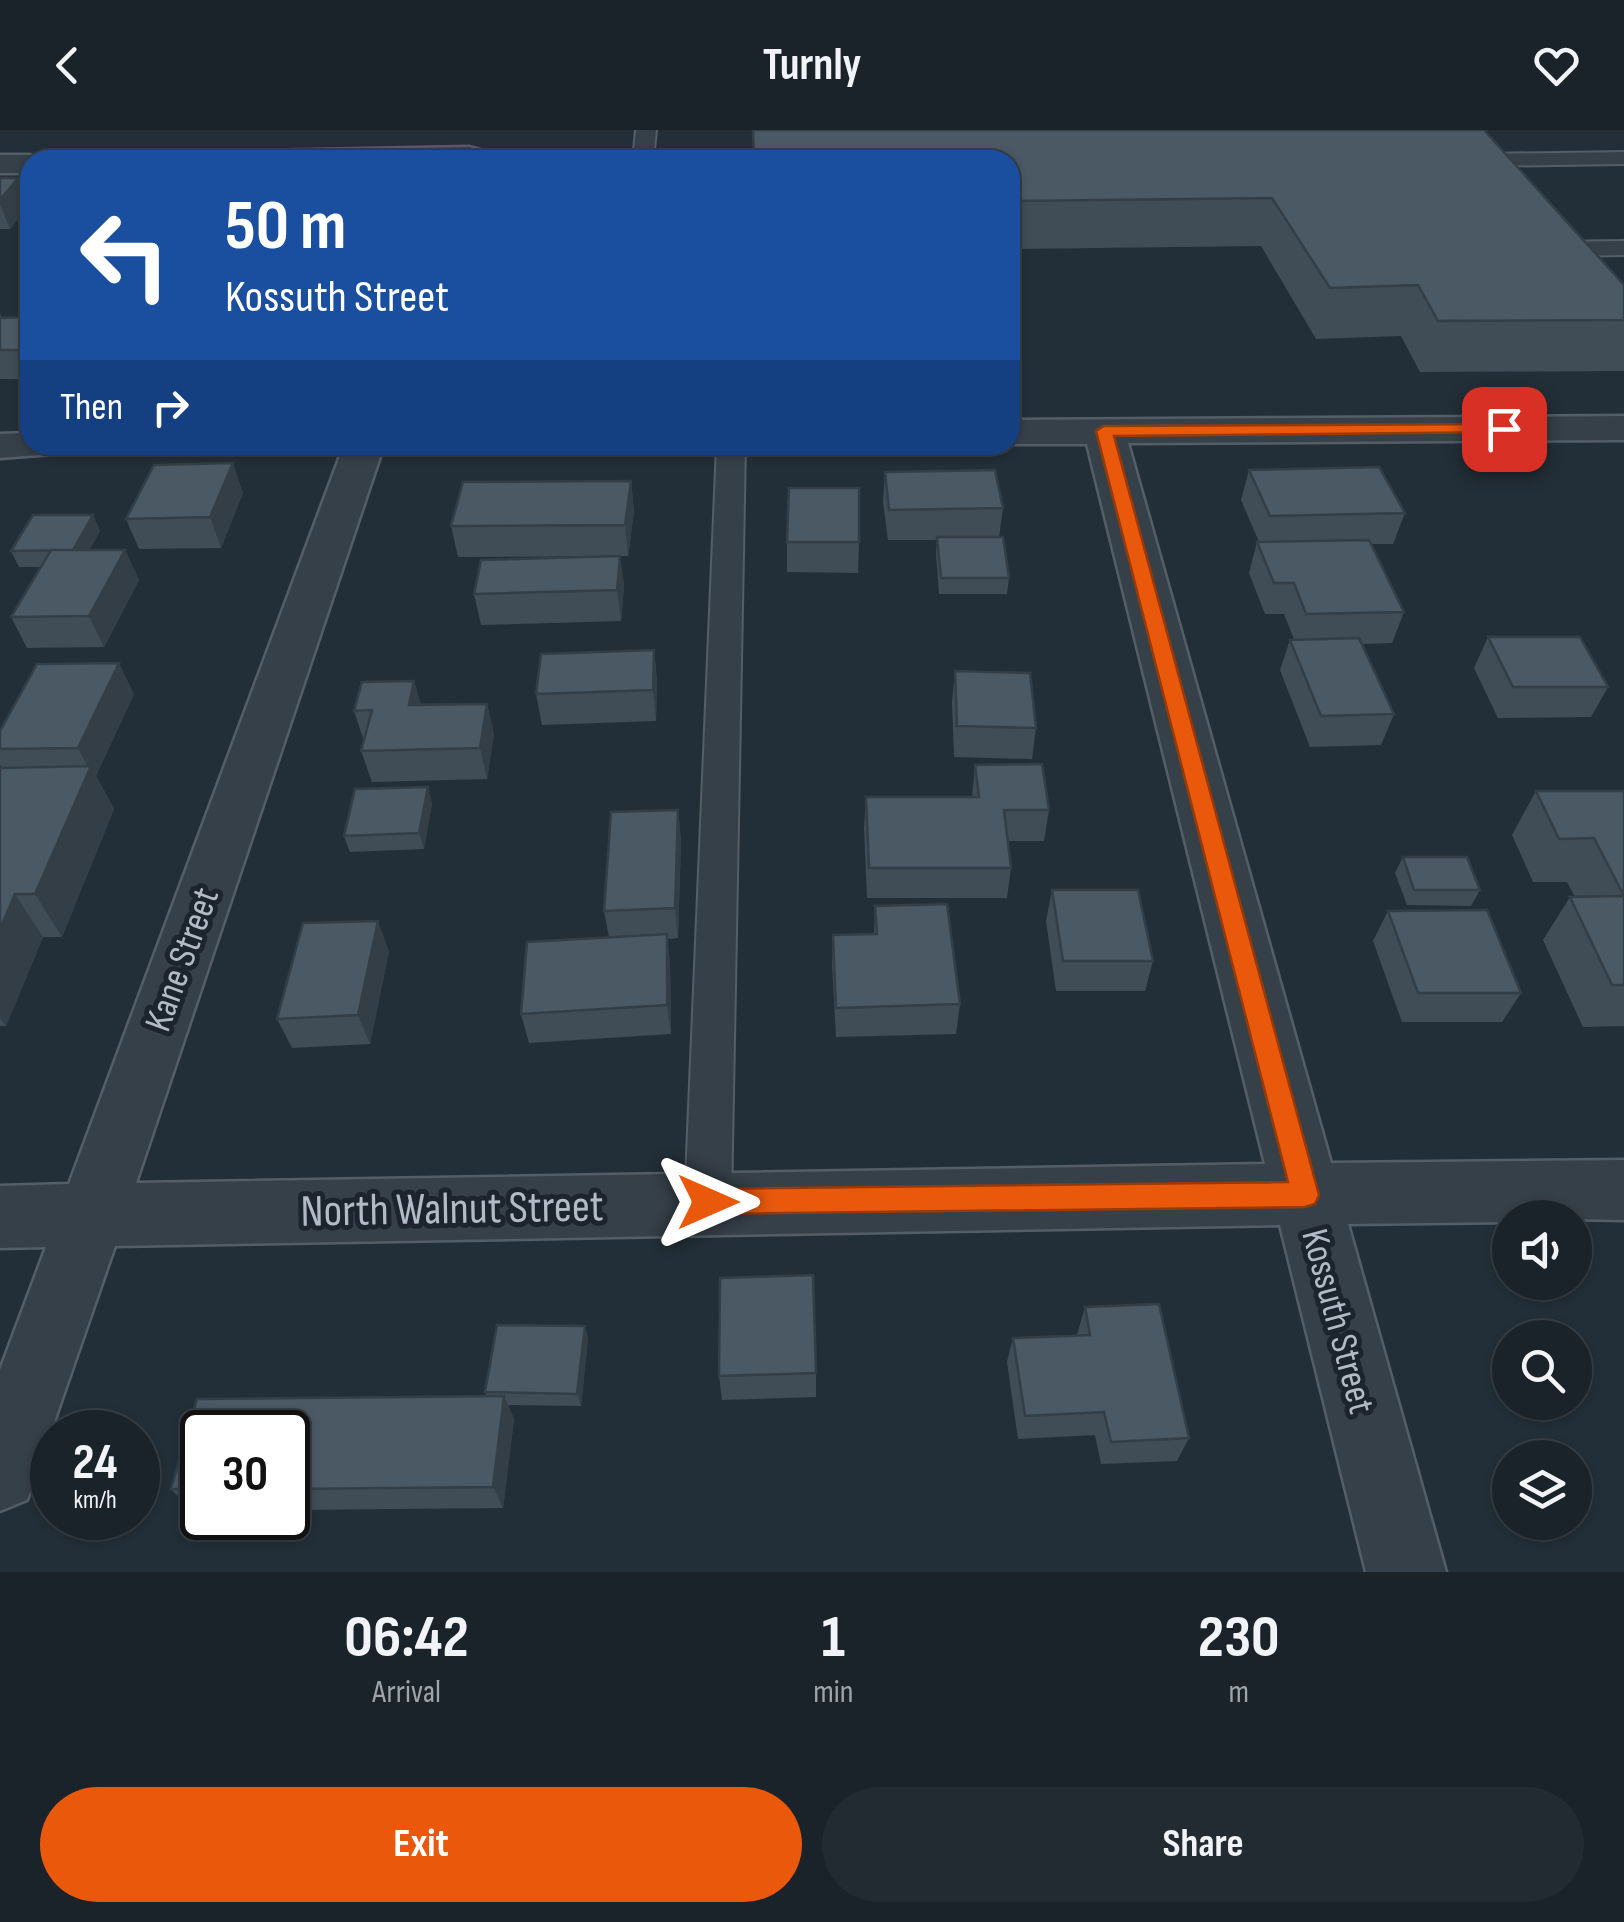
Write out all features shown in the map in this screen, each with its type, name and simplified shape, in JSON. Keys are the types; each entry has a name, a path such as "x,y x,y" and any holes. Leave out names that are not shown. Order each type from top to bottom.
{"street":[{"path":"1020,432 1624,428"},
{"name":"Kossuth Street","path":"1104,431 1406,1572"},
{"name":"Kane Street","path":"0,1474 360,455"},
{"name":"North Walnut Street","path":"0,1217 708,1202 1624,1190"}],"lane":[{"path":"1477,130 1478,160 1502,190"},
{"path":"1478,160 1624,158"},
{"path":"1570,276 1543,242 1624,248"},
{"path":"708,1202 732,455"}],"building":[{"path":"753,130 1484,130 1624,285 1624,320 1438,321 1418,285 1330,288 1272,198 1020,201 1020,150 754,150"},
{"path":"0,178 18,178 0,200"},
{"path":"20,317 20,350 0,350 0,318"},
{"path":"233,463 210,517 126,519 154,465"},
{"path":"1379,467 1405,513 1270,516 1249,470"},
{"path":"995,470 1003,508 889,510 885,472"},
{"path":"631,481 625,525 451,526 463,482"},
{"path":"789,488 859,488 859,542 787,542"},
{"path":"33,515 93,515 73,550 11,551"},
{"path":"937,537 1003,537 1009,578 941,578"},
{"path":"1369,540 1404,612 1306,614 1294,583 1274,583 1257,542"},
{"path":"51,550 125,550 89,616 11,617"},
{"path":"620,556 617,590 474,594 481,560"},
{"path":"1488,637 1580,637 1608,687 1513,687"},
{"path":"1359,638 1394,714 1321,716 1290,640"},
{"path":"654,650 653,690 536,694 541,654"},
{"path":"119,663 78,748 0,749 0,731 37,664"},
{"path":"955,671 1030,673 1036,728 957,726"},
{"path":"414,681 409,705 487,704 480,748 361,751 372,710 354,711 362,682"},
{"path":"1042,764 1049,810 1004,810 1011,868 869,868 866,797 979,797 975,765"},
{"path":"91,766 35,894 15,894 0,929 0,768"},
{"path":"428,787 419,833 344,836 355,789"},
{"path":"1536,791 1624,791 1624,896 1594,838 1559,839"},
{"path":"678,810 675,908 604,911 611,812"},
{"path":"1403,857 1467,857 1480,890 1414,890"},
{"path":"1052,890 1138,890 1153,961 1063,961"},
{"path":"1624,896 1624,985 1612,985 1570,897"},
{"path":"947,904 960,1004 836,1008 833,935 877,934 875,906"},
{"path":"1487,910 1521,993 1418,993 1388,911"},
{"path":"378,921 358,1015 277,1019 303,923"},
{"path":"667,934 667,1005 521,1014 527,942"},
{"path":"813,1275 816,1373 719,1376 720,1278"},
{"path":"1159,1304 1189,1438 1111,1442 1104,1412 1025,1416 1013,1338 1090,1335 1085,1307"},
{"path":"497,1325 585,1326 577,1394 485,1392"},
{"path":"504,1396 493,1487 310,1489 310,1410 194,1410 197,1399"},
{"path":"180,1458 180,1489 171,1489"}],"route":[{"path":"708,1202 1305,1195 1104,431 1504,429"}]}
